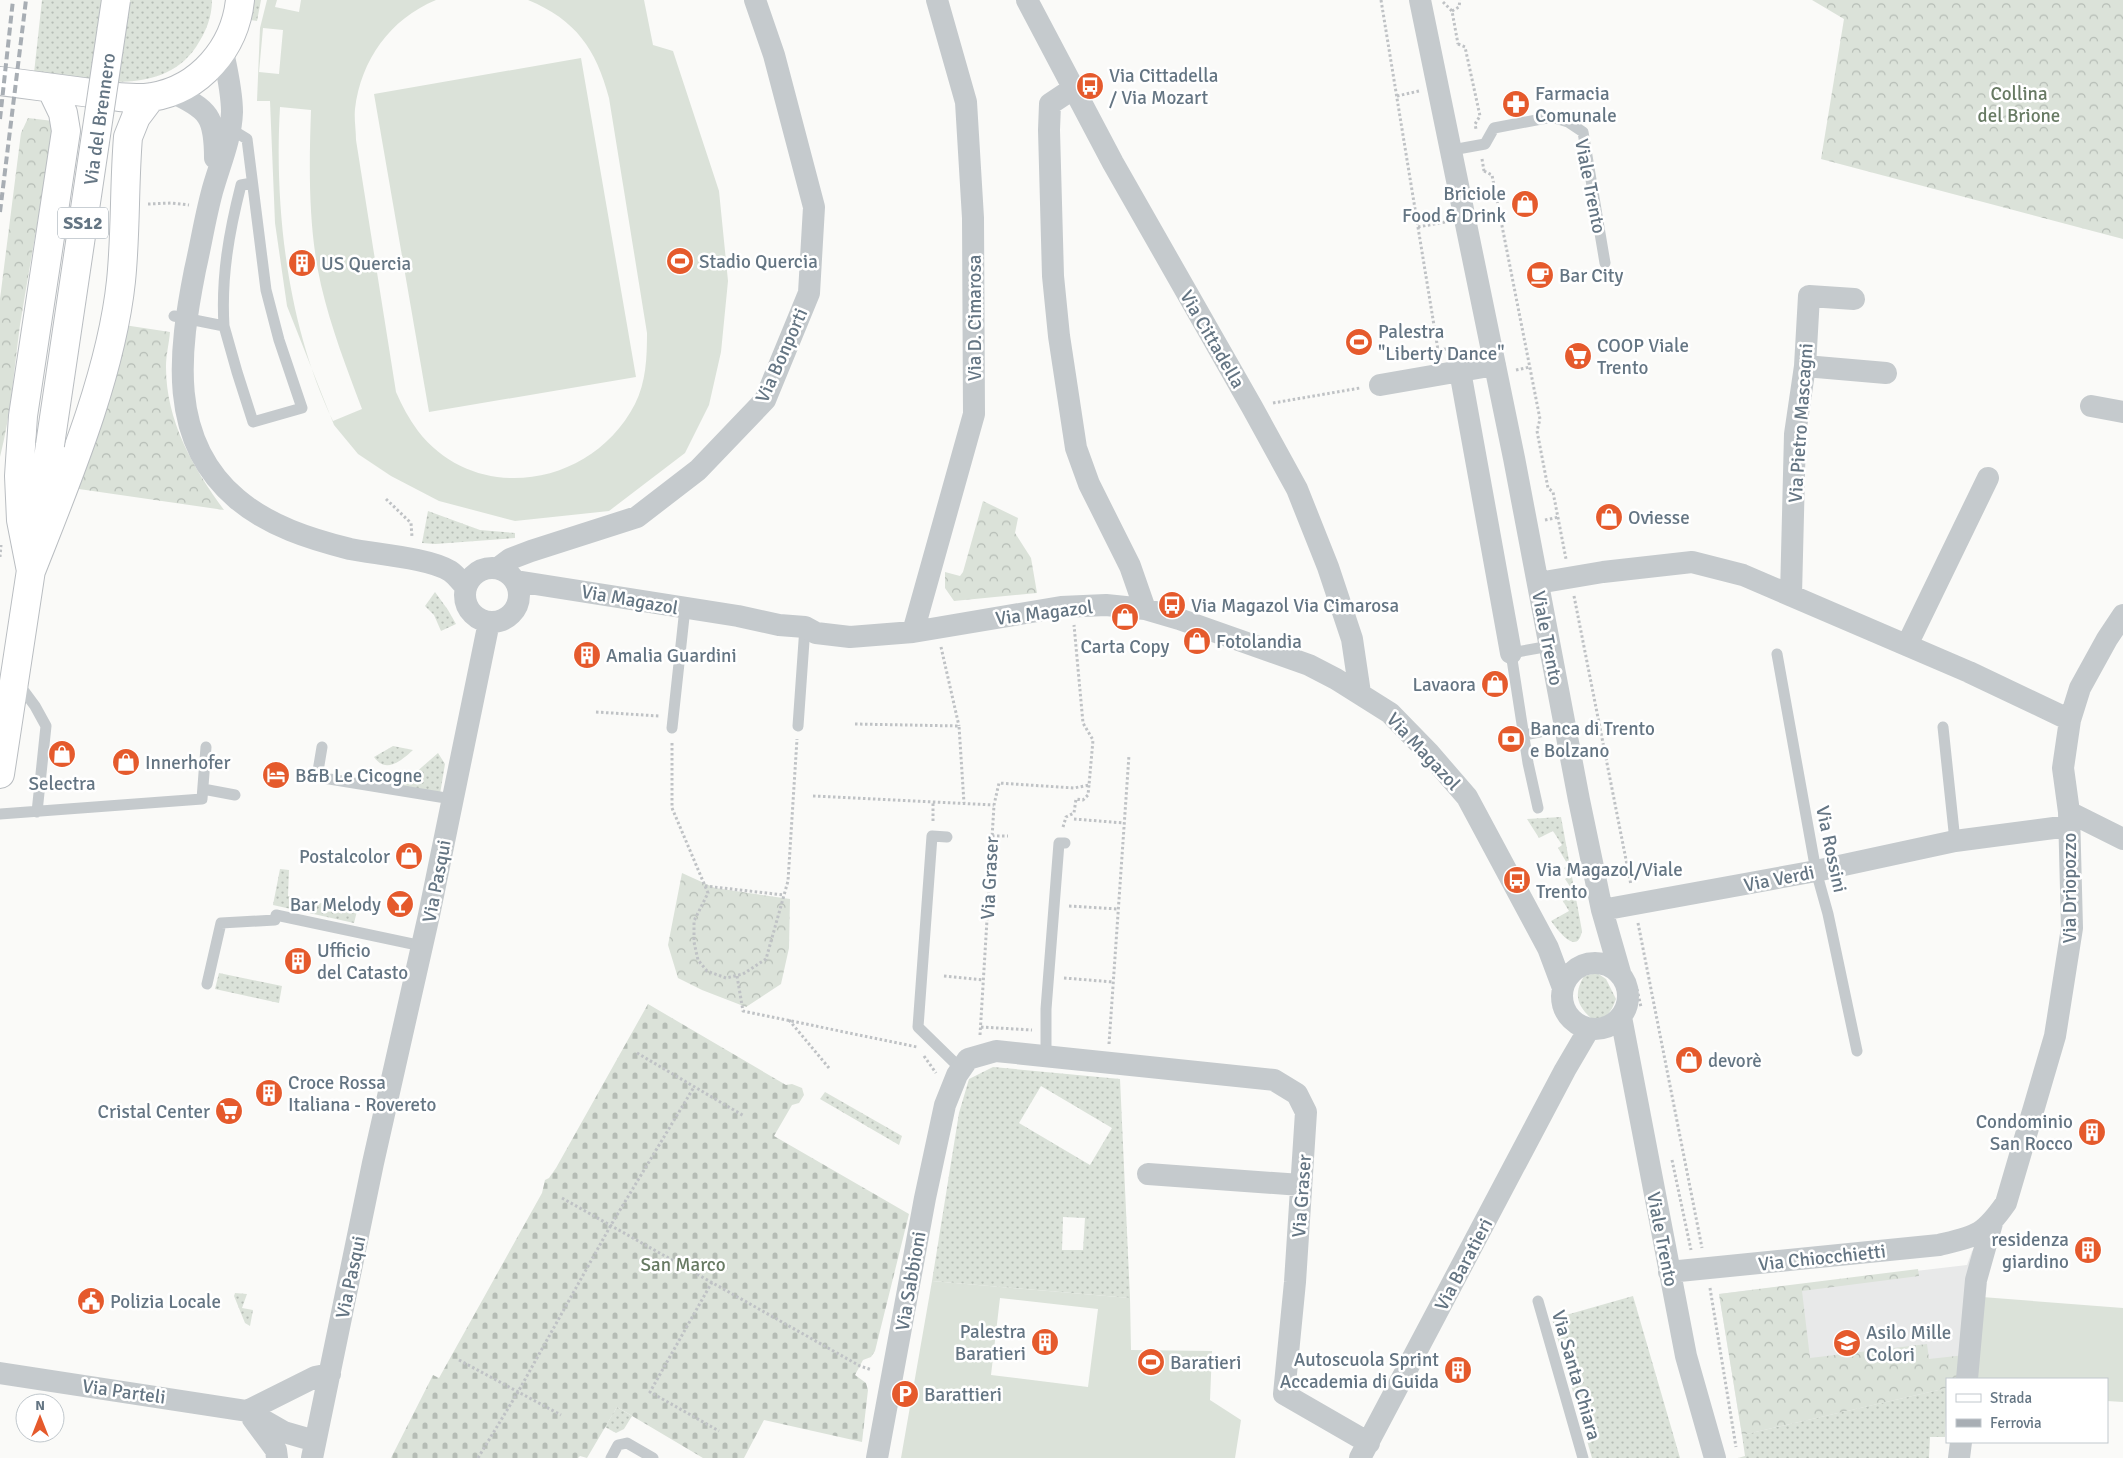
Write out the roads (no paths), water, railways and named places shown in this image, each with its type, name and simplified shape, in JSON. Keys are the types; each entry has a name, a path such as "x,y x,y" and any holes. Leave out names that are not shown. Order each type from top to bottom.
{"main road":[{"name":"Via del Brennero","path":"31,571 116,0"},
{"path":"31,571 83,431 108,350 121,282 128,137 136,117 161,95 190,82 208,68 223,52 233,32 240,0"},
{"path":"0,81 128,98 161,95"},
{"path":"31,571 21,520 19,476 23,416 66,131 62,113 51,88"},
{"name":"SS12","path":"0,774 31,571"}],"street":[{"name":"Via Bonporti","path":"507,575 510,559 637,517 698,470 765,400 809,293 814,207 774,55 755,0"},
{"name":"Via D. Cimarosa","path":"913,632 974,414 973,218 966,102 937,0"},
{"name":"Via Cittadella","path":"1027,0 1171,266 1297,489 1328,567 1352,639 1360,693"},
{"name":"Viale Trento","path":"1420,0 1452,150 1504,368 1538,583 1602,910 1621,976 1627,986 1627,1008 1597,1023"},
{"path":"210,180 223,160 232,111 223,52"},
{"path":"1074,88 1050,104 1051,217 1060,336 1076,448 1089,484 1130,566 1145,610"},
{"path":"161,95 192,101 202,109 212,122 214,131 210,180 180,317 185,412 199,451 213,476 238,500 278,525 306,536 351,549 425,563 450,571 466,587"},
{"name":"Via Pietro Mascagni","path":"1791,595 1795,434 1805,366 1809,296 1854,299"},
{"path":"1805,366 1886,373"},
{"path":"1380,384 1458,371 1504,368"},
{"path":"1458,371 1511,653"},
{"path":"2091,406 2123,412"},
{"path":"1907,645 1988,478"},
{"path":"1538,583 1603,572 1692,562 1744,575 1969,672 2070,720"},
{"path":"488,568 507,575 519,592 518,604 511,614 501,621 489,622 478,618 469,610 465,599 466,587 471,578 478,571 488,568"},
{"name":"Via Magazol","path":"507,575 779,625 805,627 816,632 850,637 913,632 1072,606 1106,605 1145,610 1179,619 1309,665 1360,693 1390,713 1429,753 1467,797 1548,948 1563,988"},
{"name":"Via Driopozzo","path":"1973,1237 1992,1223 2006,1203 2055,1036 2072,928 2069,819 2063,768 2070,720 2080,688 2107,639 2123,615"},
{"name":"Via Pasqui","path":"330,1374 373,1163 422,946 489,622"},
{"path":"2069,819 2123,840"},
{"name":"Via Verdi","path":"1602,910 1816,871 2069,819"},
{"name":"Viale Trento","path":"1589,964 1602,910"},
{"path":"1548,948 1589,964 1604,964 1613,968 1621,976"},
{"path":"1563,988 1572,973 1589,964"},
{"name":"Viale Trento","path":"1563,988 1562,999 1564,1009 1597,1023 1630,1064 1686,1356 1725,1455"},
{"name":"Via Baratieri","path":"1365,1450 1565,1070 1597,1023"},
{"name":"Via Graser","path":"948,1098 961,1069 968,1059 996,1051 1274,1080 1297,1094 1306,1112 1295,1282 1284,1394 1365,1450"},
{"name":"Via Sabbioni","path":"877,1458 924,1198 948,1098"},
{"path":"1148,1174 1301,1185"},
{"name":"Via Driopozzo","path":"1967,1378 1976,1280 1992,1223"},
{"name":"Via Chiocchietti","path":"1669,1272 1939,1245 1973,1237"},
{"name":"Via Parteli","path":"0,1373 247,1411 314,1449 330,1374"},
{"path":"277,1458 276,1450 247,1411 315,1377 330,1374"},
{"path":"1959,1458 1961,1443"}],"lane":[{"name":"Viale Trento","path":"1452,150 1485,144 1494,128 1552,117 1568,122 1583,132 1605,263"},
{"path":"230,128 247,139 266,290 279,340 302,408 254,422 224,326 223,300 225,262 230,227 241,185 252,183"},
{"path":"180,317 224,326"},
{"path":"672,728 685,608"},
{"path":"798,726 805,627"},
{"path":"1538,808 1511,653 1550,646"},
{"name":"Via Rossini","path":"1777,654 1816,871 1828,914 1857,1051"},
{"path":"15,678 35,706 46,726 36,812"},
{"path":"1524,735 1565,727"},
{"path":"1943,727 1955,841"},
{"path":"0,814 202,799 206,747"},
{"path":"322,747 317,777 452,799"},
{"path":"202,788 235,796"},
{"path":"947,837 932,836 925,998 918,1027 961,1069"},
{"path":"1046,1057 1046,1031 1051,1009 1062,843"},
{"path":"207,984 220,924 275,920 276,915 422,946"},
{"name":"Via Santa Chiara","path":"1538,1302 1584,1458"},
{"path":"610,1458 618,1445 627,1443 653,1458"}],"railway":[{"path":"0,119 13,0"},
{"path":"0,212 26,0"}],"place":[{"name":"Via Cittadella / Via Mozart","path":"1090,86"},
{"name":"Farmacia Comunale","path":"1516,104"},
{"name":"Briciole Food & Drink","path":"1525,204"},
{"name":"Stadio Quercia","path":"680,261"},
{"name":"US Quercia","path":"302,263"},
{"name":"Bar City","path":"1540,275"},
{"name":"Palestra \"Liberty Dance\"","path":"1359,342"},
{"name":"COOP Viale Trento","path":"1578,356"},
{"name":"Oviesse","path":"1609,517"},
{"name":"Via Magazol Via Cimarosa","path":"1172,605"},
{"name":"Carta Copy","path":"1125,617"},
{"name":"Fotolandia","path":"1197,641"},
{"name":"Amalia Guardini","path":"587,655"},
{"name":"Lavaora","path":"1495,684"},
{"name":"Banca di Trento e Bolzano","path":"1511,739"},
{"name":"Selectra","path":"62,754"},
{"name":"Innerhofer","path":"126,762"},
{"name":"B&B Le Cicogne","path":"276,775"},
{"name":"Postalcolor","path":"409,856"},
{"name":"Via Magazol/Viale Trento","path":"1517,880"},
{"name":"Bar Melody","path":"400,904"},
{"name":"Ufficio del Catasto","path":"298,961"},
{"name":"devorè","path":"1689,1060"},
{"name":"Croce Rossa Italiana - Rovereto","path":"269,1093"},
{"name":"Cristal Center","path":"229,1111"},
{"name":"Condominio San Rocco","path":"2092,1132"},
{"name":"residenza giardino","path":"2088,1250"},
{"name":"Polizia Locale","path":"91,1301"},
{"name":"Palestra Baratieri","path":"1045,1342"},
{"name":"Asilo Mille Colori","path":"1847,1343"},
{"name":"Baratieri","path":"1151,1362"},
{"name":"Autoscuola Sprint Accademia di Guida","path":"1458,1370"},
{"name":"Barattieri","path":"905,1394"}],"park label":[{"name":"Collina del Brione","path":"2019,104"},
{"name":"San Marco","path":"683,1264"}]}
